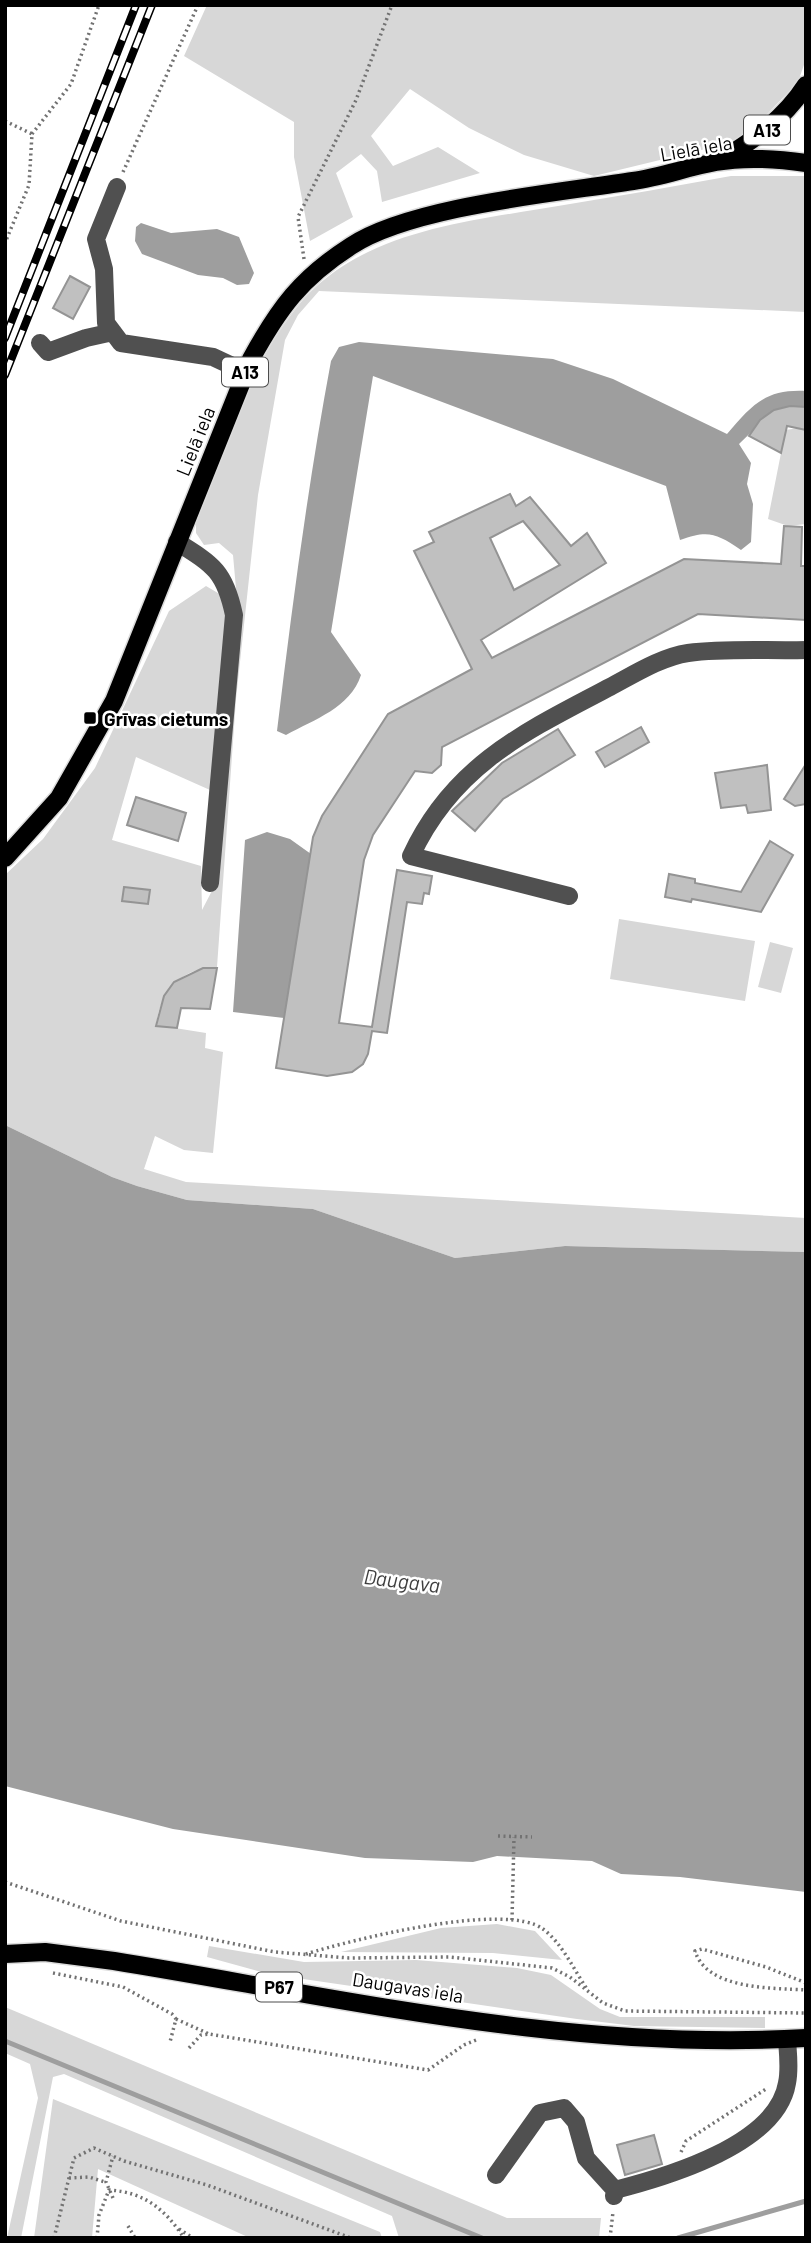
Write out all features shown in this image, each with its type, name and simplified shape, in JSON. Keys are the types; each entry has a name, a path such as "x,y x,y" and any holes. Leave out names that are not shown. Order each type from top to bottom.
{"main road":[{"name":"A13","path":"718,162 761,135 794,103 806,85"},
{"name":"Lielā iela","path":"5,858 59,798 114,701 245,372 275,314 306,279 353,244 404,223 463,209 644,180 718,162 806,163"},
{"name":"Daugavas iela","path":"5,1954 45,1952 114,1961 549,2030 671,2040 806,2038"}],"lane":[{"path":"117,187 96,239 104,269 106,323 121,343 213,357 245,372"},
{"path":"40,343 48,352 86,338 113,332"},
{"path":"177,542 208,562 228,585 234,615 210,883"},
{"path":"569,895 411,856 422,832 469,772 531,728 648,668 686,653 806,650"},
{"path":"496,2175 540,2113 564,2108 576,2122 586,2158 615,2193 670,2175 724,2151 744,2138 774,2110 787,2084 787,2040"}],"path":[{"path":"5,243 29,185 32,134 71,84 99,5"},
{"path":"117,187 198,5"},
{"path":"306,279 298,217 356,100 392,5"},
{"path":"5,121 32,134"},
{"path":"498,1836 532,1837"},
{"path":"512,1920 514,1837"},
{"path":"5,1882 121,1921 302,1955 349,1958 450,1957 552,1968 570,1977 603,2003 625,2011 806,2012"},
{"path":"302,1955 374,1936 441,1924 512,1920 541,1927 555,1941 591,1994"},
{"path":"806,1983 766,1966 702,1949 695,1951 697,1959 718,1976 748,1987 806,1990"},
{"path":"58,1974 124,1987 172,2014 176,2019 209,2034 428,2070 464,2045 480,2039"},
{"path":"170,2042 176,2019"},
{"path":"188,2048 201,2035 209,2034"},
{"path":"670,2175 686,2141 770,2085"},
{"path":"54,2238 74,2158 94,2148 207,2185 351,2238"},
{"path":"113,2156 106,2182 113,2198"},
{"path":"69,2178 89,2177 106,2182"},
{"path":"109,2190 131,2192 155,2205 177,2227 193,2238"},
{"path":"97,2238 99,2215 109,2190"},
{"path":"610,2238 615,2193"},
{"path":"128,2226 135,2238"},
{"path":"177,2227 184,2238"}],"shaded area":[{"path":"207,5 806,5 806,59 798,82 749,133 726,144 594,176 524,155 469,128 410,89 371,136 393,166 438,147 480,173 382,202 377,171 361,154 336,173 353,217 310,241 294,157 294,122 184,56"},
{"path":"731,176 806,176 806,312 319,291 298,315 285,340 258,495 236,699 217,967 193,972 175,983 163,1001 156,1025 206,1033 205,1048 223,1052 213,1153 184,1150 155,1136 144,1169 186,1182 806,1218 806,1252 565,1246 455,1258 313,1209 187,1200 137,1186 112,1177 5,1125 5,875 43,839 95,768 169,611 206,586 223,596 228,618 210,790 136,757 112,840 201,866 202,910 215,885 238,611 233,555 219,543 204,545 196,533 196,522 238,410 264,356 297,307 323,281 352,260 420,233 493,217"},
{"path":"786,430 806,430 806,524 788,526 768,519 782,448 770,441"},
{"path":"619,919 755,941 745,1001 610,979"},
{"path":"770,942 793,948 781,993 758,987"},
{"path":"497,1924 535,1931 562,1960 493,1953 341,1952 441,1928"},
{"path":"209,1946 304,1962 416,1960 517,1968 551,1975 600,2009 620,2017 765,2017 765,2028 634,2026 269,1974 207,1957"},
{"path":"5,2007 507,2218 601,2218 599,2238 399,2238 392,2216 64,2074 53,2077 21,2238 7,2238 38,2098 30,2064 5,2053"},
{"path":"53,2099 380,2232 382,2238 250,2238 98,2169 92,2238 34,2238"}],"water":[{"path":"141,223 171,233 217,229 239,237 254,273 249,284 237,285 223,278 198,275 142,254 135,241 136,227"},
{"path":"359,342 553,359 613,379 727,434 752,407 770,396 806,391 806,408 774,410 739,444 751,463 747,484 753,504 751,542 741,550 712,535 698,535 680,540 666,486 373,376 331,632 361,675 349,696 340,704 320,718 286,735 277,731 301,546 331,361 339,347"},
{"path":"267,832 290,839 311,854 284,1018 233,1012 245,840"},
{"name":"Daugava","path":"5,1125 112,1177 137,1186 187,1200 313,1209 455,1258 565,1246 806,1252 806,1892 680,1877 621,1874 592,1861 497,1856 473,1862 365,1858 173,1829 5,1786"}],"building":[{"path":"70,276 90,287 73,319 53,308"},
{"path":"790,406 806,407 806,430 787,426 781,453 749,436 760,420 774,410"},
{"path":"510,494 516,506 530,497 571,546 587,533 606,563 481,640 492,658 684,559 781,564 784,526 802,527 801,566 806,566 806,620 698,614 442,747 441,765 432,773 415,771 373,835 364,860 339,1023 372,1027 397,870 432,876 429,894 424,893 422,904 407,902 387,1033 372,1031 368,1054 363,1064 352,1072 327,1076 276,1068 313,837 322,816 388,714 472,669 414,551 434,542 429,532","holes":["523,521 560,565 514,590 490,538"]},
{"path":"641,727 649,742 605,767 596,752"},
{"path":"558,729 575,755 503,799 475,831 452,811 502,763"},
{"path":"806,764 806,804 795,806 784,799"},
{"path":"767,765 771,810 748,813 746,805 721,808 715,773"},
{"path":"136,797 186,813 178,841 127,825"},
{"path":"770,841 793,855 761,912 692,899 691,902 665,897 669,874 695,879 695,883 741,892"},
{"path":"124,887 150,890 148,904 122,901"},
{"path":"203,968 217,968 210,1009 181,1008 177,1028 156,1026 164,996 174,982"},
{"path":"654,2135 662,2164 625,2175 617,2145"}],"waterway":[{"path":"5,2041 482,2238"},
{"path":"678,2238 806,2201"}],"railway":[{"path":"5,338 136,5"},
{"path":"5,375 152,5"}],"place":[{"name":"Grīvas cietums","path":"90,718"}]}
